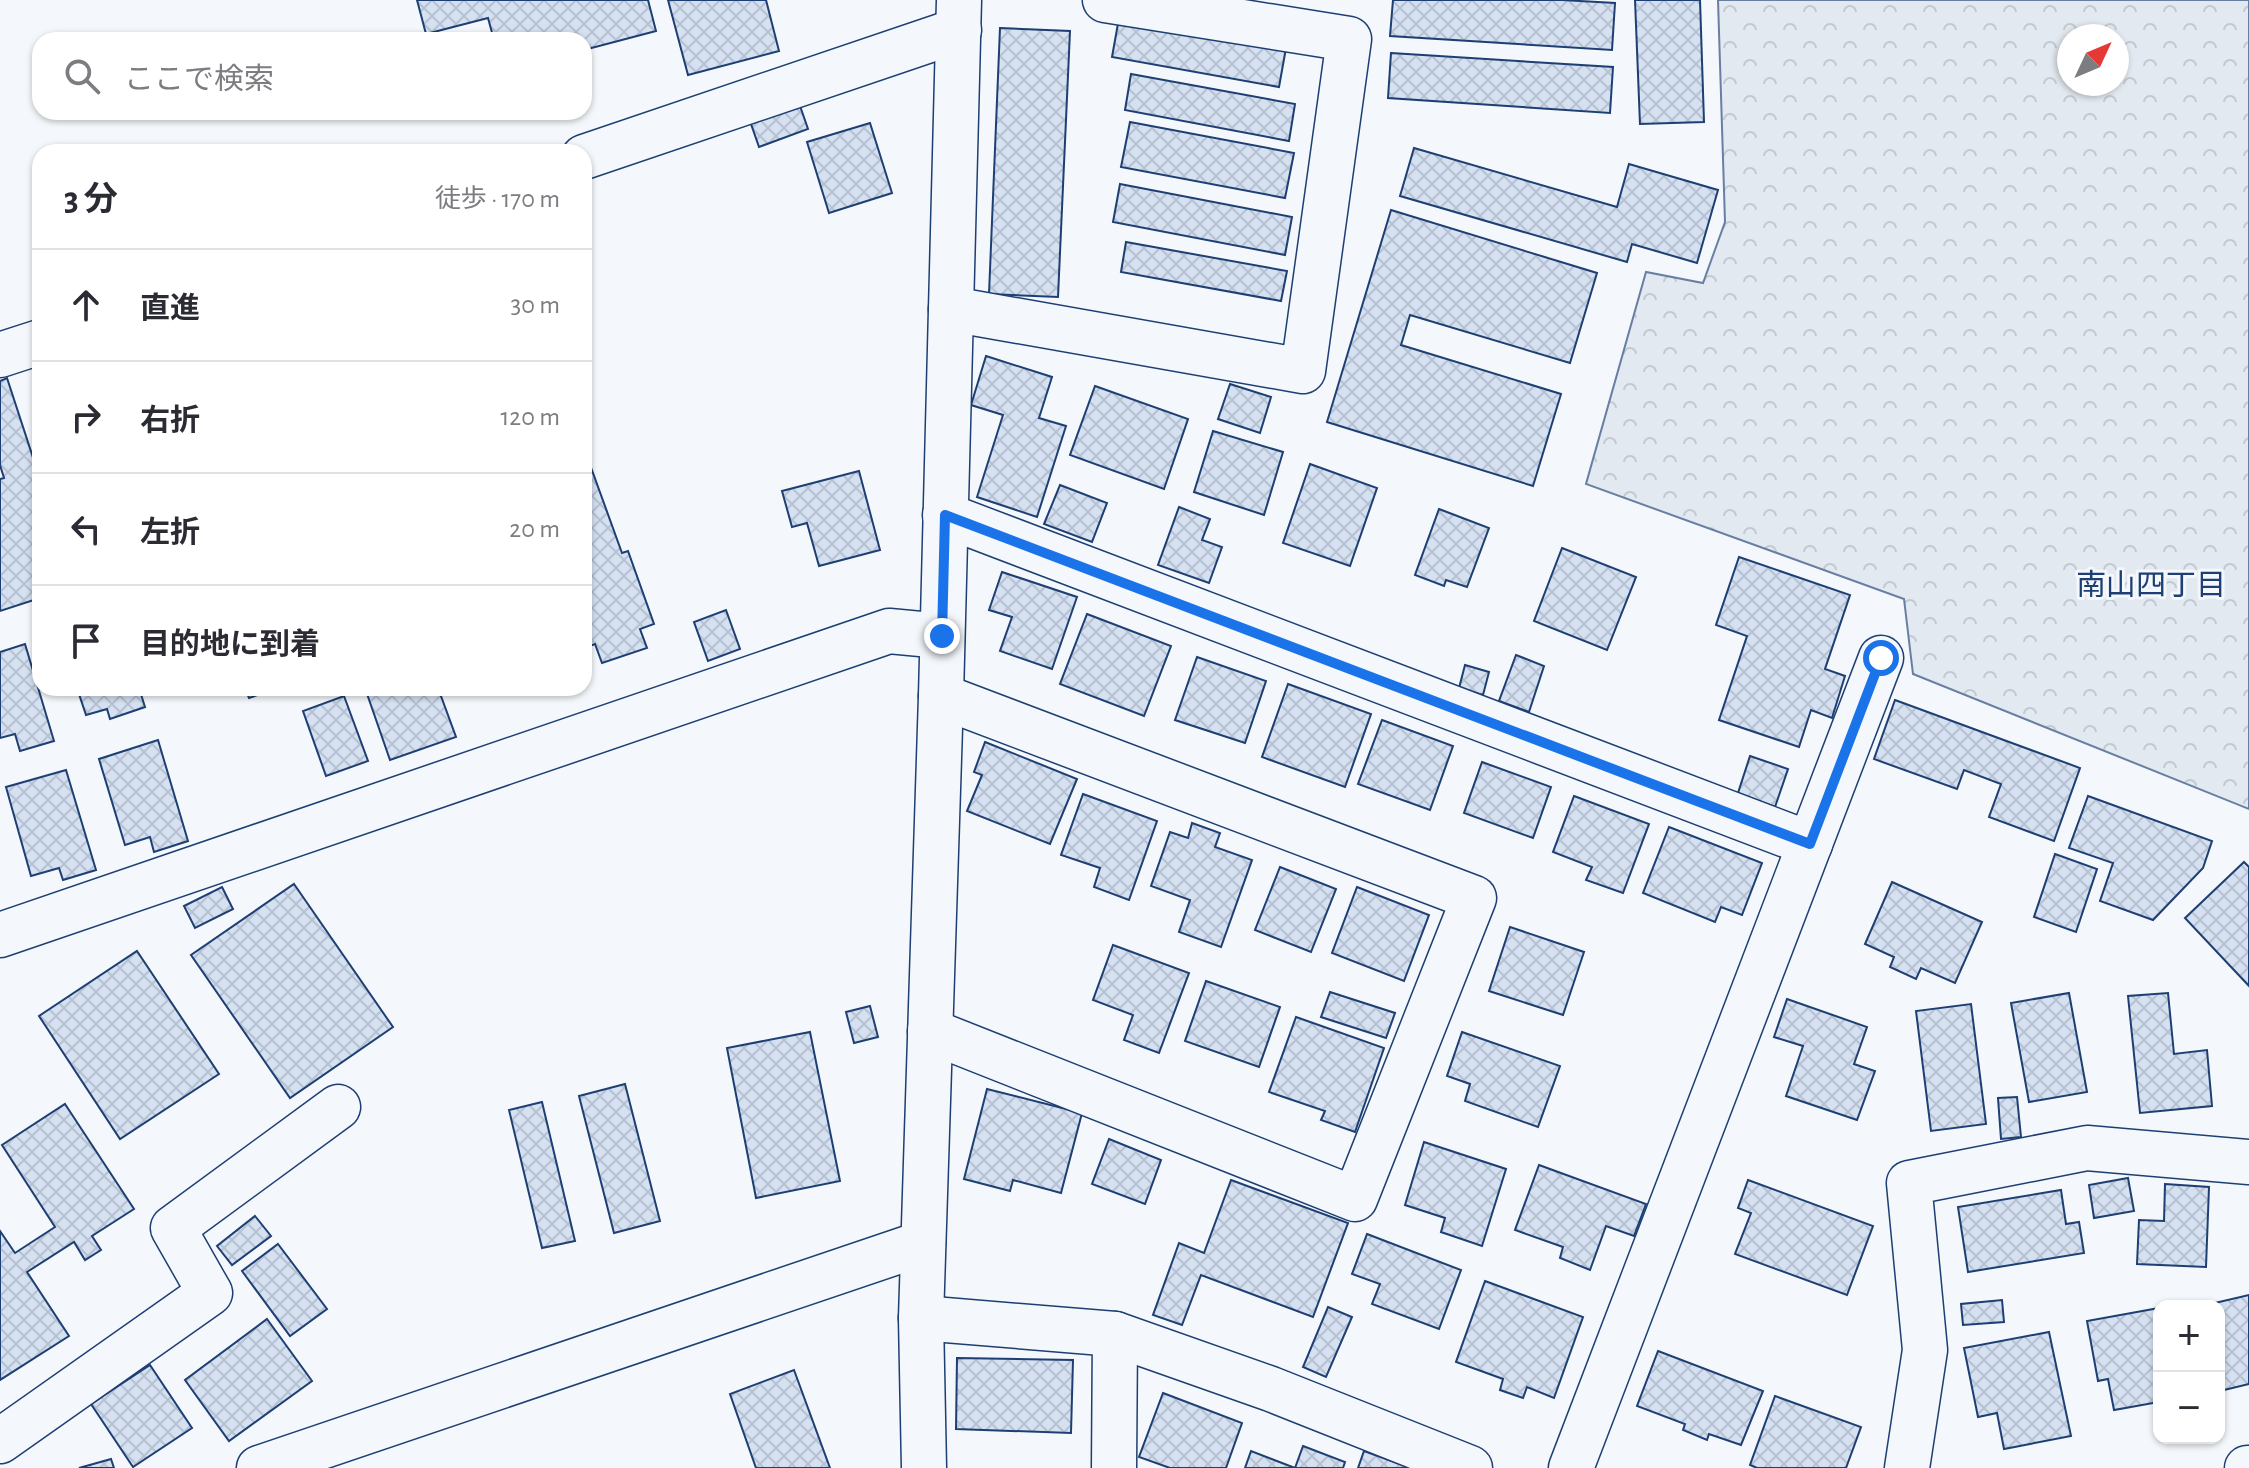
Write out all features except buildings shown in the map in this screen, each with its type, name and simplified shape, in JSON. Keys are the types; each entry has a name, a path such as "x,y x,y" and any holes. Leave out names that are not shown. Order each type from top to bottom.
{"street":[{"path":"951,309 1303,371 1349,39 1105,0"},
{"path":"592,154 959,15 921,1318 924,1468"},
{"path":"0,355 32,345"},
{"path":"945,515 1810,844"},
{"path":"0,935 889,631 942,636"},
{"path":"1571,1468 1881,658"},
{"path":"930,1031 1355,1199 1474,898 941,696"},
{"path":"0,1441 210,1293 173,1228 338,1107"},
{"path":"1907,1468 1925,1350 1909,1183 2087,1148 2249,1162"},
{"path":"259,1468 923,1243"},
{"path":"921,1318 1115,1334 1271,1389 1470,1468"},
{"path":"1114,1468 1115,1334"}],"green space":[{"path":"1718,0 2249,0 2249,809 1913,674 1904,599 1586,484 1646,272 1703,283 1725,222"}],"district":[{"name":"南山四丁目","path":"2151,586"}],"route":[{"path":"942,636 945,515 1810,844 1881,658"}]}
